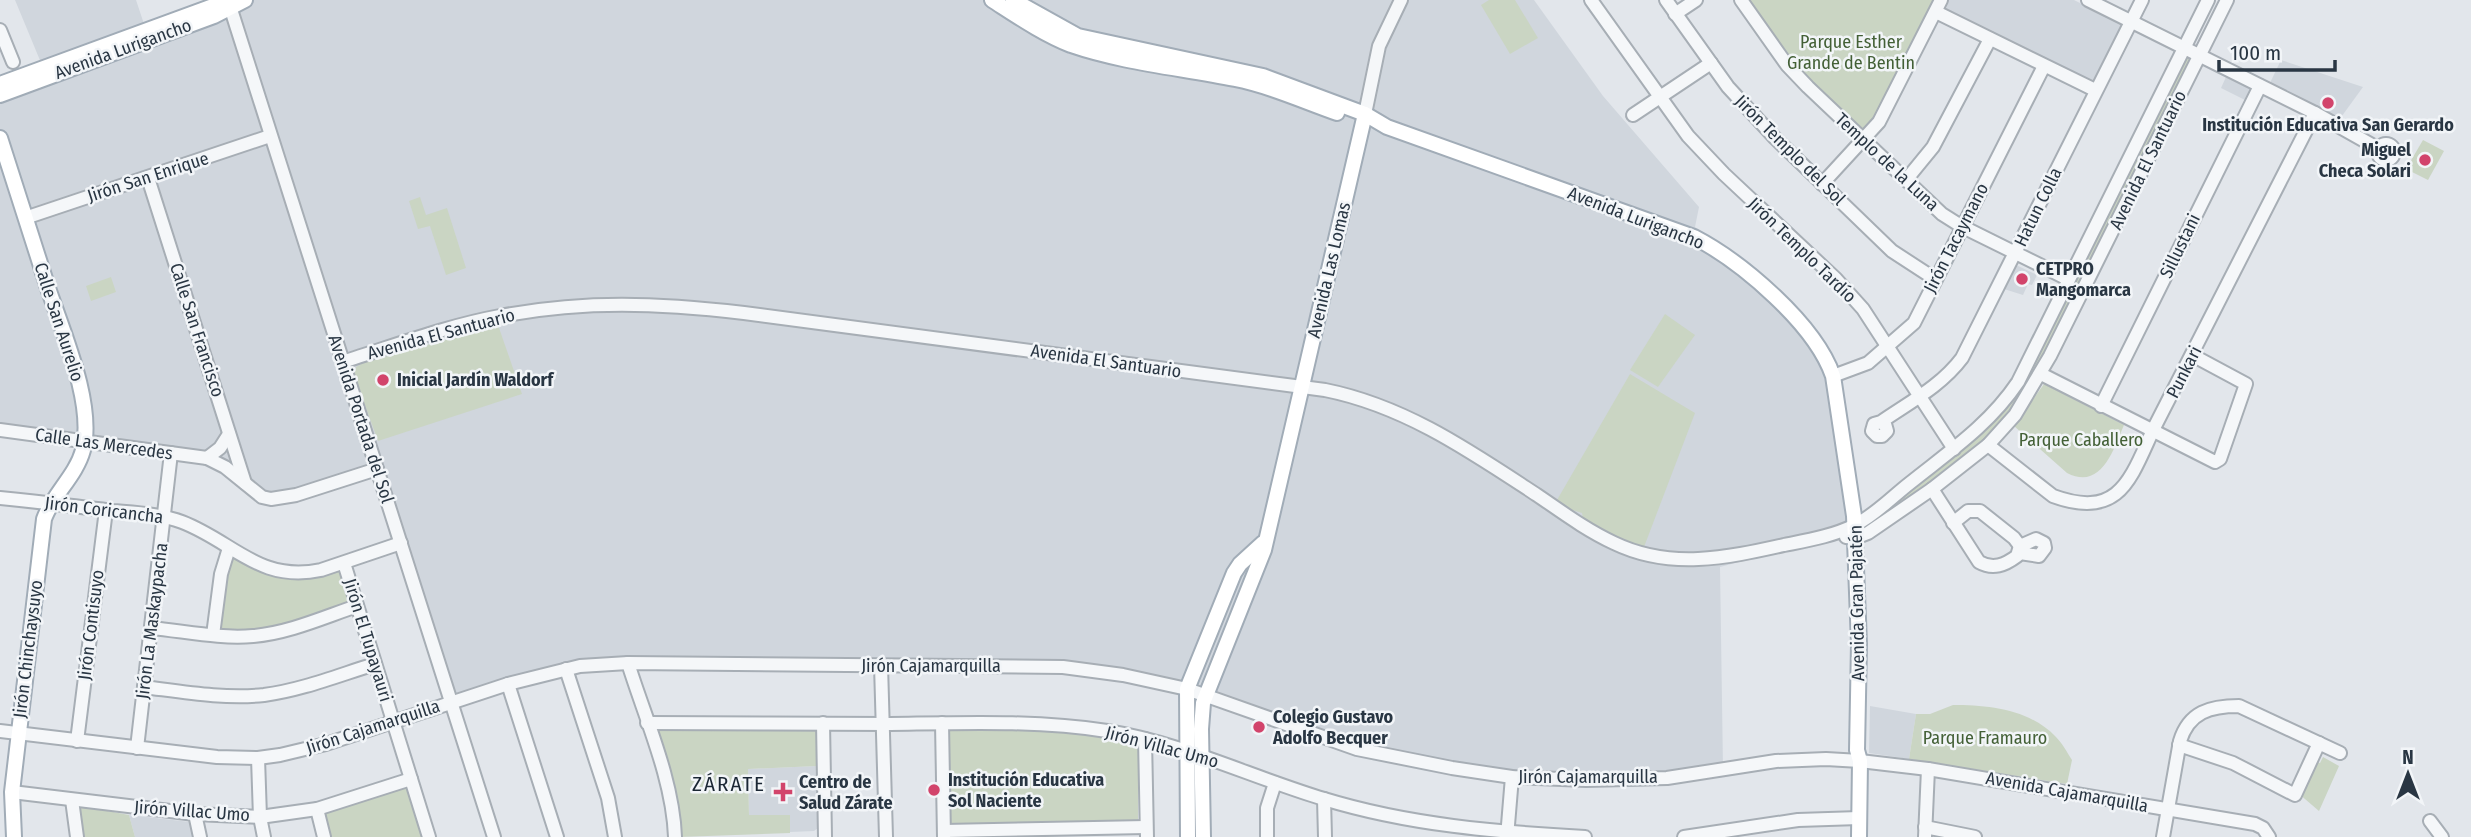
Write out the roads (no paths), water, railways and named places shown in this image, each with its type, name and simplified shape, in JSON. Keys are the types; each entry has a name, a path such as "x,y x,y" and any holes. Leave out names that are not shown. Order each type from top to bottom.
{"main road":[{"name":"Avenida Lurigancho","path":"0,84 213,6 246,0"},
{"name":"Avenida Lurigancho","path":"992,0 1048,34 1071,44 1158,59"},
{"name":"Avenida Lurigancho","path":"1013,0 1078,36 1368,119 1681,232 1709,245 1788,309 1810,334 1825,357 1833,376 1856,528"},
{"path":"1028,0 1040,16"},
{"name":"Avenida Lurigancho","path":"0,95 227,3"},
{"name":"Avenida Las Lomas","path":"1203,837 1201,755 1202,714 1206,694 1260,561 1368,119"},
{"name":"Calle San Aurelio","path":"0,138 79,383 85,411 84,440 78,463 51,504"},
{"name":"Jirón Chinchaysuyo","path":"14,837 12,792 18,733 44,519 51,504"},
{"name":"Avenida Gran Pajatén","path":"1856,528 1859,837"},
{"path":"1188,837 1187,688 1234,573 1264,542"},
{"path":"1200,658 1208,664 1217,664"}],"street":[{"name":"Avenida Las Lomas","path":"1368,119 1379,46 1401,0"},
{"name":"Jirón Templo Tardío","path":"1591,0 1659,97 1705,156 1854,299 1888,346 1954,449"},
{"name":"Jirón Templo del Sol","path":"1666,0 1728,87 1774,138 1902,259 1935,279"},
{"path":"1675,13 1696,0"},
{"name":"Templo de la Luna","path":"1741,0 1787,65 1942,214 2068,279"},
{"path":"2088,0 2315,113 2379,149"},
{"name":"Hatun Colla","path":"1881,422 1945,378 1962,358 2142,0"},
{"name":"Avenida El Santuario","path":"1856,528 1983,425 2018,382 2208,0"},
{"name":"Avenida El Santuario","path":"342,362 499,316 554,307 653,304 1025,349 1346,394 1399,412 1456,442 1576,522 1614,543 1644,555 1682,561 1733,557 1856,528 1933,489 1992,441 2015,415 2041,374 2227,0"},
{"name":"Avenida Portada del Sol","path":"227,3 494,837"},
{"path":"1822,184 1864,141 1884,113 1938,6 1990,39 2095,90"},
{"path":"0,30 13,62"},
{"path":"1906,180 1933,147 1990,39"},
{"path":"1633,115 1711,62"},
{"name":"Jirón Tacaymano","path":"1833,376 1868,363 1914,323 2044,66"},
{"name":"Sillustani","path":"2101,406 2260,86"},
{"name":"Punkari","path":"1983,425 1992,441 2053,496 2066,501 2094,503 2118,493 2129,483 2153,430 2315,113"},
{"name":"Jirón San Enrique","path":"26,218 270,136"},
{"name":"Calle San Francisco","path":"148,178 245,483"},
{"path":"2034,348 2050,356"},
{"path":"2041,374 2210,461 2220,459 2246,386 2243,381 2192,355"},
{"name":"Calle Las Mercedes","path":"0,430 207,458 225,467 262,497 281,498 377,469"},
{"path":"207,458 226,442 229,434"},
{"name":"Jirón La Maskaypacha","path":"137,748 171,453"},
{"path":"1933,489 1953,523 1979,562 1985,566 1999,566 2011,561 2020,550 2019,542 1980,511 1968,511 1953,523"},
{"name":"Jirón Coricancha","path":"0,498 164,516 204,532 229,548 277,571 309,573 401,543"},
{"name":"Jirón Contisuyo","path":"77,741 106,510"},
{"path":"213,635 221,574 229,548"},
{"name":"Jirón El Tupayauri","path":"344,563 429,837"},
{"path":"151,628 242,637 267,634 357,606"},
{"path":"144,687 223,696 266,694 309,684 375,663"},
{"path":"628,663 669,792 675,837"},
{"name":"Jirón Cajamarquilla","path":"0,731 217,757 258,758 326,744 450,702 566,669 628,663 1063,667 1124,675 1187,688 1357,749 1512,777 1586,780 1667,778 1776,761 1860,761"},
{"path":"881,665 886,837"},
{"path":"566,669 608,798 615,837"},
{"path":"508,684 557,837"},
{"path":"2162,837 2179,744 2184,727 2198,714 2227,706 2239,706 2340,753"},
{"name":"Jirón Villac Umo","path":"647,723 942,723 1066,726 1145,739 1201,755 1324,799 1430,823 1507,835 1585,837"},
{"path":"822,723 825,837"},
{"path":"942,723 944,834 1147,832 1145,739"},
{"path":"2179,744 2233,763 2295,795 2319,743"},
{"path":"258,758 260,817 264,837"},
{"name":"Avenida Cajamarquilla","path":"1860,761 1928,769 2255,824 2263,828 2269,837"},
{"path":"1928,769 1925,832 1975,837"},
{"path":"1507,835 1512,777"},
{"name":"Jirón Villac Umo","path":"12,792 195,814 260,817 317,808 411,779"},
{"path":"1267,837 1268,808 1275,783"},
{"path":"1324,799 1325,837"},
{"path":"72,800 77,837"},
{"path":"317,808 324,837"},
{"path":"195,814 200,837"},
{"path":"1684,837 1798,820 1859,818"},
{"path":"2430,821 2442,837"}],"place":[{"name":"Institución Educativa San Gerardo","path":"2328,103"},
{"name":"Miguel Checa Solari","path":"2425,160"},
{"name":"CETPRO Mangomarca","path":"2022,279"},
{"name":"Inicial Jardín Waldorf","path":"383,380"},
{"name":"Colegio Gustavo Adolfo Becquer","path":"1259,727"},
{"name":"Institución Educativa Sol Naciente","path":"934,790"},
{"name":"Centro de Salud Zárate","path":"783,792"}],"district":[{"name":"ZÁRATE","path":"729,784"}],"park label":[{"name":"Parque Esther Grande de Bentin","path":"1851,52"},
{"name":"Parque Caballero","path":"2081,440"},
{"name":"Parque Framauro","path":"1985,738"}]}
